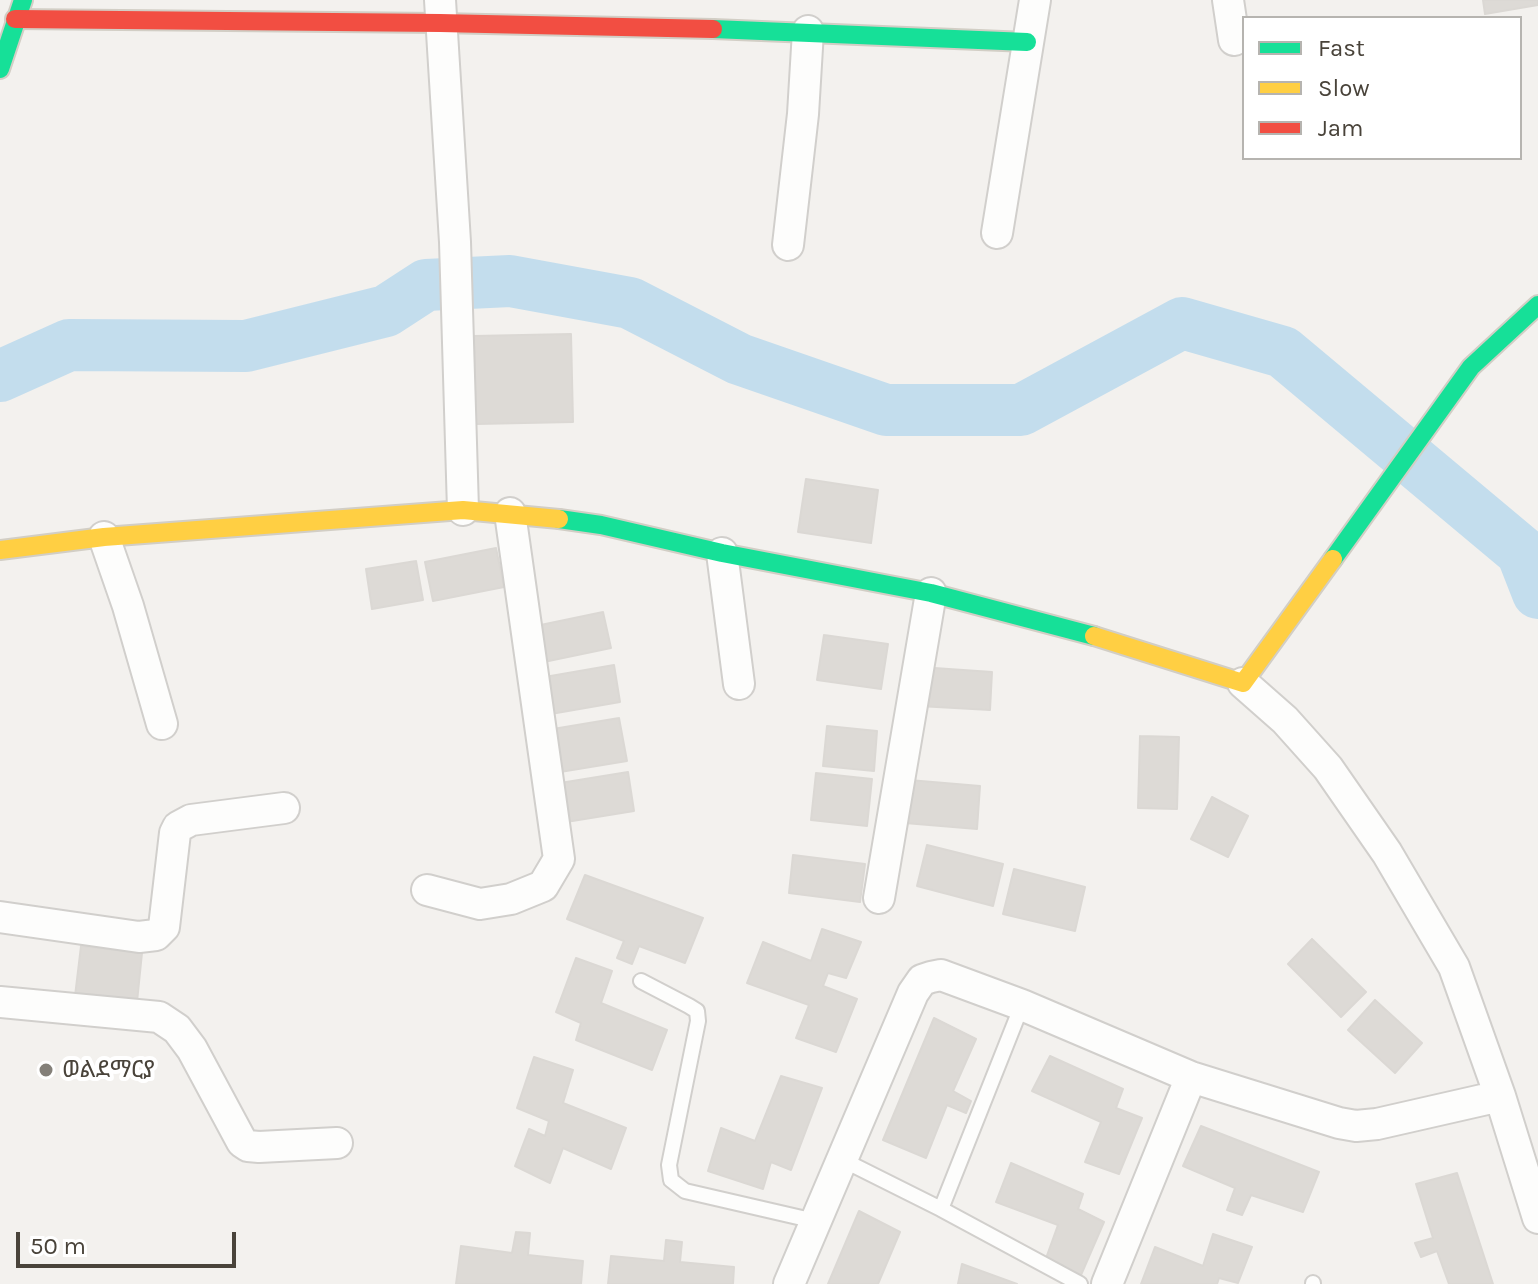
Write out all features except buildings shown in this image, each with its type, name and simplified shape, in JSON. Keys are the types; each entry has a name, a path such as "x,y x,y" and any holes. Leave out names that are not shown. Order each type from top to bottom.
{"street":[{"path":"0,69 23,0"},
{"path":"997,233 1035,0"},
{"path":"1228,0 1234,40"},
{"path":"15,19 440,12 1027,42"},
{"path":"440,12 455,242 463,510"},
{"path":"788,245 803,114 808,31"},
{"path":"1243,683 1471,367 1538,305"},
{"path":"0,550 104,537 463,510 510,513 601,525 722,553 931,593 1062,626 1243,683 1285,720 1328,768 1387,853 1454,967 1500,1096 1538,1218"},
{"path":"427,890 480,904 511,899 543,886 559,859 510,513"},
{"path":"104,537 128,606 162,724"},
{"path":"722,553 739,684"},
{"path":"879,898 931,593"},
{"path":"0,917 139,937 156,935 164,927 178,827 191,820 284,808"},
{"path":"789,1284 913,993 922,980 941,975 1022,1005 1191,1077 1339,1123 1356,1126 1377,1124 1500,1096"},
{"path":"0,1002 159,1017 177,1029 192,1049 242,1142 259,1147 337,1143"},
{"path":"1107,1284 1191,1077"}],"lane":[{"path":"641,981 697,1011 698,1021 669,1165 671,1180 685,1191 815,1221"},
{"path":"941,1209 1022,1005"},
{"path":"843,1160 1080,1284"}],"waterway":[{"path":"0,376 69,345 246,346 386,311 426,285 510,281 630,303 739,359 886,410 1021,410 1182,323 1283,352 1522,552 1538,593"}],"traffic: fast":[{"path":"0,69 23,0"},
{"path":"713,29 1027,42"},
{"path":"1333,559 1471,367 1538,305"},
{"path":"559,519 931,593 1094,636"}],"traffic: slow":[{"path":"0,550 104,537 463,510 559,519"},
{"path":"1094,636 1243,683 1333,559"}],"traffic: jam":[{"path":"15,19 713,29"}],"place":[{"name":"ወልደማርያ","path":"46,1070"}]}
